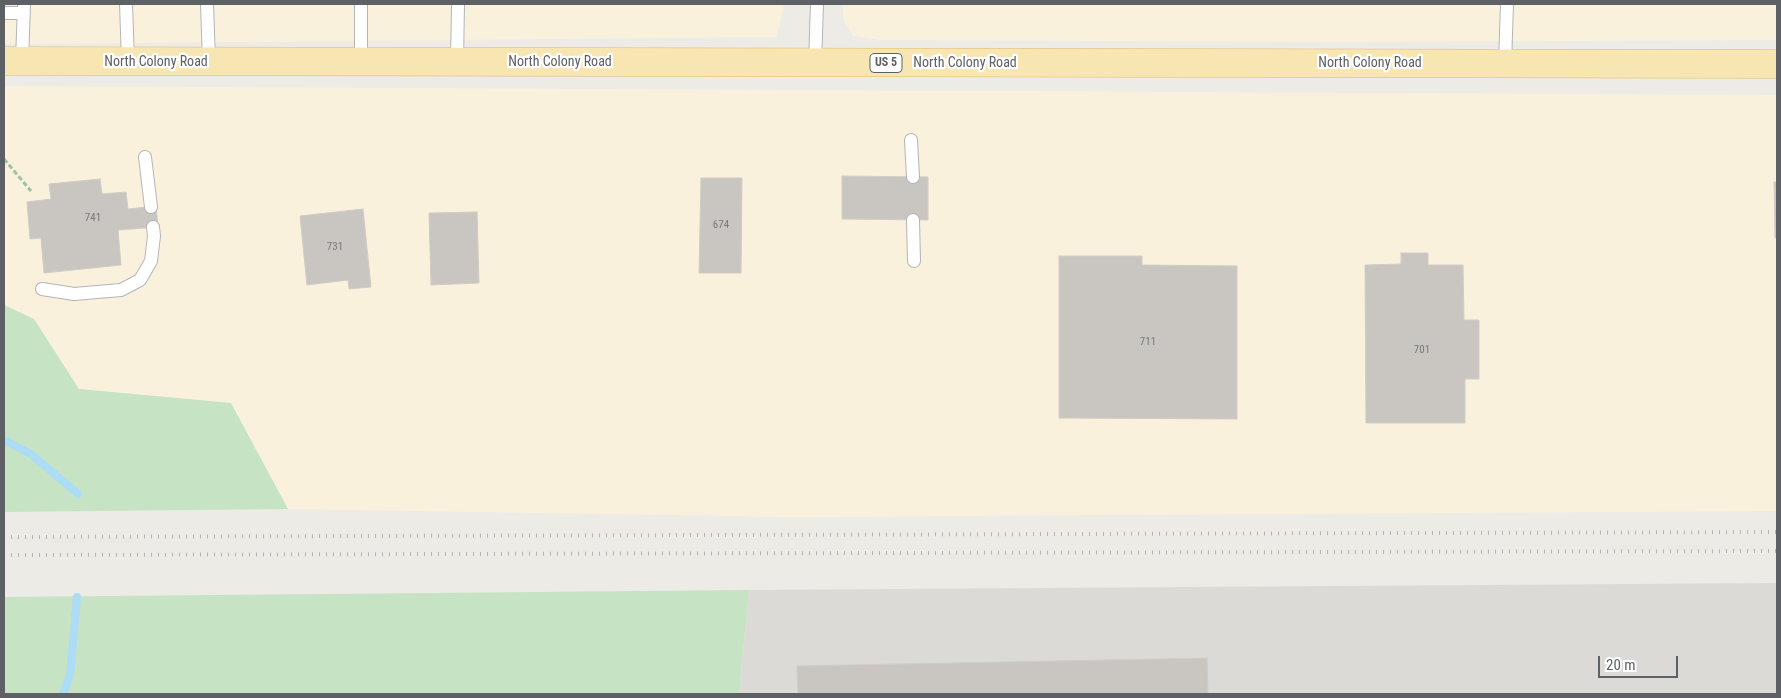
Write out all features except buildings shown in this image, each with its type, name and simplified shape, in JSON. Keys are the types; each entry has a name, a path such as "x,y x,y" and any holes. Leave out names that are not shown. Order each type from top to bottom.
{"main road":[{"name":"North Colony Road","path":"13,61 1777,64"}],"lane":[{"path":"126,4 128,62"},
{"path":"207,4 209,62"},
{"path":"361,4 361,62"},
{"path":"458,4 458,62"},
{"path":"815,63 817,4"},
{"path":"1505,64 1507,4"},
{"path":"4,13 24,8 13,61"},
{"path":"911,140 913,177"},
{"path":"145,157 152,207"},
{"path":"913,220 914,261"},
{"path":"42,289 74,294 121,290 140,280 151,261 154,236 153,227"}],"path":[{"path":"4,160 31,191"}],"shaded area":[{"path":"4,4 784,4 777,37 4,44"},
{"path":"843,4 1777,4 1777,40 1346,42 880,40 853,36 843,19"},
{"path":"4,86 1777,95 1777,511 793,517 288,509 231,403 79,389 34,319 4,305"},
{"path":"1777,583 1777,694 739,694 749,590"}],"green space":[{"path":"4,305 34,319 79,389 231,403 288,509 4,512"},
{"path":"749,590 739,694 4,694 4,597"}],"waterway":[{"path":"4,440 31,454 78,494"},
{"path":"63,694 70,675 77,597"}],"railway":[{"path":"4,537 1777,532"},
{"path":"4,555 1777,551"}]}
